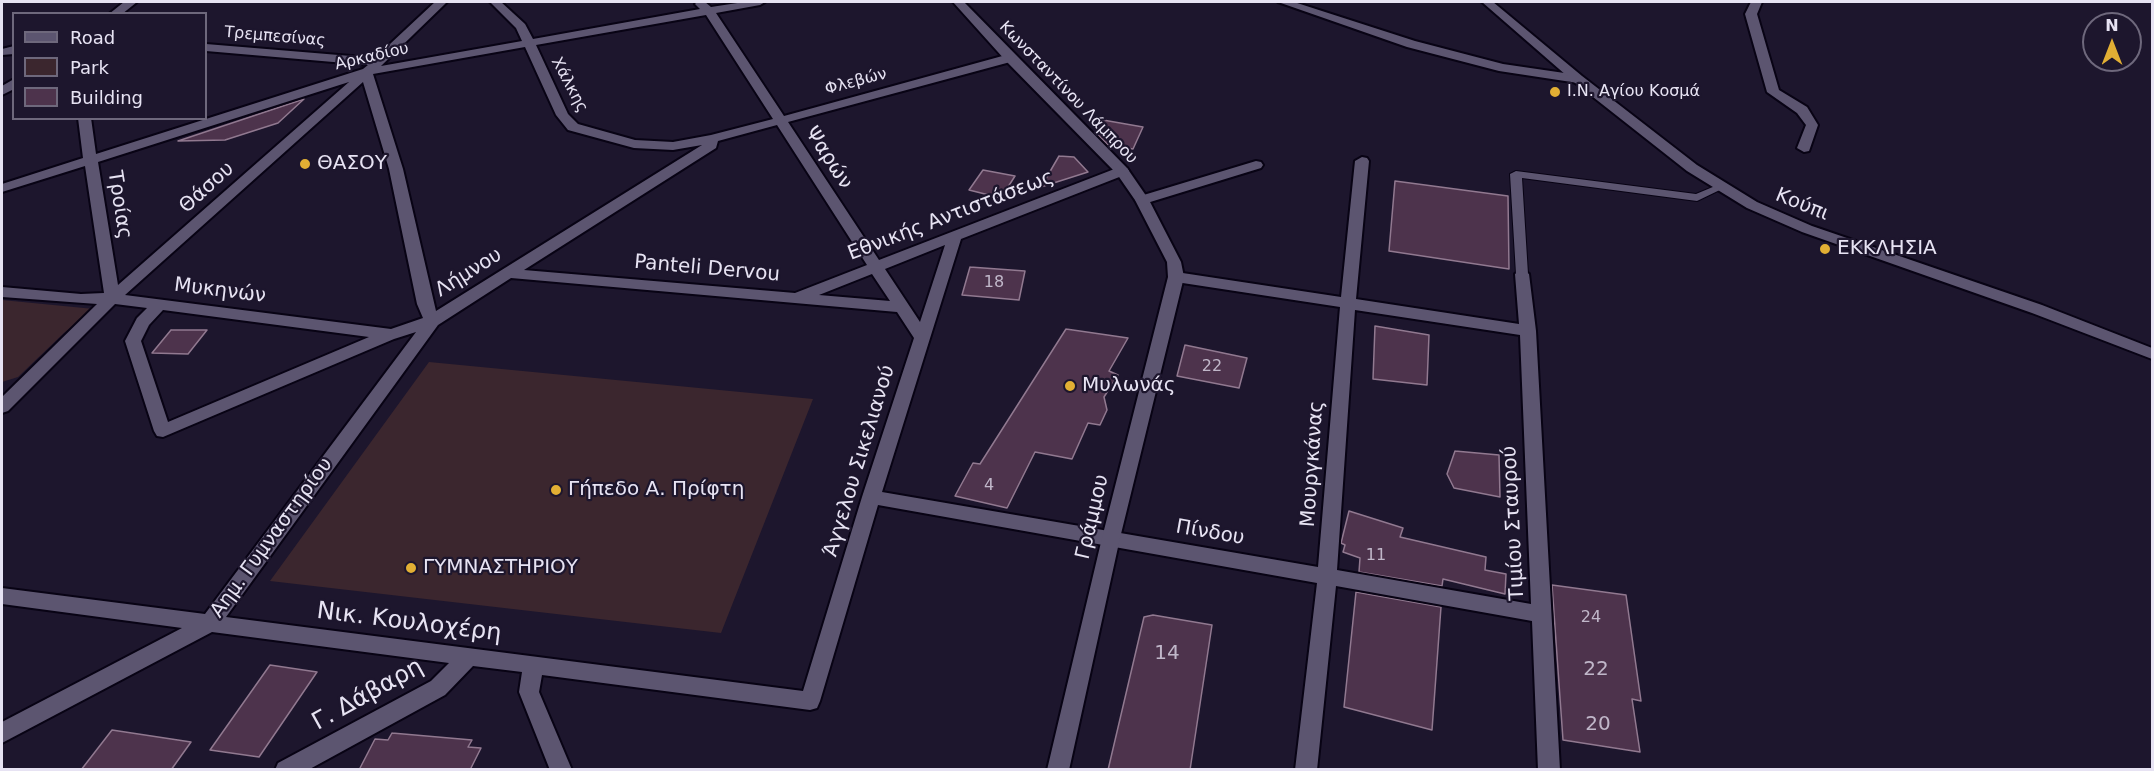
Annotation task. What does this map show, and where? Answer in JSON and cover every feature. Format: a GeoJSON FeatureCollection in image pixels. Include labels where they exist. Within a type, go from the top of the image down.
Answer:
{"type":"FeatureCollection","features":[{"type":"Feature","properties":{"kind":"street"},"geometry":{"type":"LineString","coordinates":[[117,12],[131,2]]}},
{"type":"Feature","properties":{"kind":"street","name":"Θάσου"},"geometry":{"type":"LineString","coordinates":[[2,407],[112,298],[378,62],[441,2]]}},
{"type":"Feature","properties":{"kind":"street","name":"Χάλκης"},"geometry":{"type":"LineString","coordinates":[[495,2],[521,26],[562,115],[573,127],[634,144],[673,146],[712,140]]}},
{"type":"Feature","properties":{"kind":"street","name":"Ψαρών"},"geometry":{"type":"LineString","coordinates":[[697,2],[709,11],[922,338]]}},
{"type":"Feature","properties":{"kind":"street","name":"Αρκαδίου"},"geometry":{"type":"LineString","coordinates":[[2,188],[366,72],[760,2]]}},
{"type":"Feature","properties":{"kind":"street","name":"Κωνσταντίνου Λάμπρου"},"geometry":{"type":"LineString","coordinates":[[958,2],[1122,171],[1142,200],[1174,262],[1176,277]]}},
{"type":"Feature","properties":{"kind":"street"},"geometry":{"type":"LineString","coordinates":[[1284,2],[1411,44],[1503,68],[1578,79]]}},
{"type":"Feature","properties":{"kind":"street","name":"Κούπι"},"geometry":{"type":"LineString","coordinates":[[1487,2],[1578,79],[1692,168],[1720,187],[1778,218],[2037,309],[2152,354]]}},
{"type":"Feature","properties":{"kind":"street"},"geometry":{"type":"LineString","coordinates":[[1756,2],[1751,14],[1773,92],[1802,110],[1812,125],[1804,148]]}},
{"type":"Feature","properties":{"kind":"street","name":"Τρεμπεσίνας"},"geometry":{"type":"LineString","coordinates":[[207,47],[378,62]]}},
{"type":"Feature","properties":{"kind":"street","name":"Φλεβών"},"geometry":{"type":"LineString","coordinates":[[712,140],[780,119],[1010,58]]}},
{"type":"Feature","properties":{"kind":"street","name":"Λήμνου"},"geometry":{"type":"LineString","coordinates":[[366,72],[396,169],[425,304],[432,321],[711,145],[712,140]]}},
{"type":"Feature","properties":{"kind":"street","name":"Τροίας"},"geometry":{"type":"LineString","coordinates":[[84,120],[112,298]]}},
{"type":"Feature","properties":{"kind":"street","name":"Μουργκάνας"},"geometry":{"type":"LineString","coordinates":[[1306,770],[1328,576],[1348,304],[1362,161]]}},
{"type":"Feature","properties":{"kind":"street"},"geometry":{"type":"LineString","coordinates":[[1142,200],[1256,165]]}},
{"type":"Feature","properties":{"kind":"street","name":"Εθνικής Αντιστάσεως"},"geometry":{"type":"LineString","coordinates":[[795,298],[1122,171]]}},
{"type":"Feature","properties":{"kind":"street","name":"Άγγελου Σικελιανού"},"geometry":{"type":"LineString","coordinates":[[810,701],[871,497],[955,236]]}},
{"type":"Feature","properties":{"kind":"street","name":"Panteli Dervou"},"geometry":{"type":"LineString","coordinates":[[508,273],[902,307]]}},
{"type":"Feature","properties":{"kind":"street","name":"Τιμίου Σταυρού"},"geometry":{"type":"LineString","coordinates":[[1522,274],[1528,331],[1549,770]]}},
{"type":"Feature","properties":{"kind":"street"},"geometry":{"type":"LineString","coordinates":[[1176,277],[1528,331]]}},
{"type":"Feature","properties":{"kind":"street","name":"Γράμμου"},"geometry":{"type":"LineString","coordinates":[[1058,770],[1111,538],[1176,277]]}},
{"type":"Feature","properties":{"kind":"street","name":"Μυκηνών"},"geometry":{"type":"LineString","coordinates":[[2,292],[81,299],[112,298],[391,334],[432,321]]}},
{"type":"Feature","properties":{"kind":"street"},"geometry":{"type":"LineString","coordinates":[[159,304],[143,322],[134,341],[163,431],[391,334]]}},
{"type":"Feature","properties":{"kind":"street","name":"Αημ. Γυμναστηρίου"},"geometry":{"type":"LineString","coordinates":[[2,733],[210,623],[432,321]]}},
{"type":"Feature","properties":{"kind":"street","name":"Πίνδου"},"geometry":{"type":"LineString","coordinates":[[871,497],[1541,614]]}},
{"type":"Feature","properties":{"kind":"street","name":"Νικ. Κουλοχέρη"},"geometry":{"type":"LineString","coordinates":[[2,596],[810,701]]}},
{"type":"Feature","properties":{"kind":"street","name":"Γ. Δάβαρη"},"geometry":{"type":"LineString","coordinates":[[286,770],[438,688],[468,657]]}},
{"type":"Feature","properties":{"kind":"street"},"geometry":{"type":"LineString","coordinates":[[533,665],[529,692],[561,770]]}},
{"type":"Feature","properties":{"kind":"lane"},"geometry":{"type":"LineString","coordinates":[[1522,274],[1516,174],[1697,198],[1720,187]]}},
{"type":"Feature","properties":{"kind":"green space"},"geometry":{"type":"Polygon","coordinates":[[[2,300],[94,309],[64,333],[18,377],[2,382],[2,300]]]}},
{"type":"Feature","properties":{"kind":"green space","name":"Γήπεδο Α. Πρίφτη"},"geometry":{"type":"Polygon","coordinates":[[[429,362],[813,399],[721,633],[270,581],[429,362]]]}},
{"type":"Feature","properties":{"kind":"building"},"geometry":{"type":"Polygon","coordinates":[[[304,99],[278,123],[225,140],[178,141],[304,99]]]}},
{"type":"Feature","properties":{"kind":"building"},"geometry":{"type":"Polygon","coordinates":[[[1103,120],[1143,127],[1133,149],[1108,145],[1096,133],[1103,120]]]}},
{"type":"Feature","properties":{"kind":"building"},"geometry":{"type":"Polygon","coordinates":[[[1059,156],[1074,157],[1088,172],[1041,187],[1059,156]]]}},
{"type":"Feature","properties":{"kind":"building"},"geometry":{"type":"Polygon","coordinates":[[[983,170],[1015,176],[1001,198],[969,190],[983,170]]]}},
{"type":"Feature","properties":{"kind":"building"},"geometry":{"type":"Polygon","coordinates":[[[1395,181],[1508,196],[1509,269],[1389,251],[1395,181]]]}},
{"type":"Feature","properties":{"kind":"building"},"geometry":{"type":"Polygon","coordinates":[[[970,267],[1025,271],[1019,300],[962,295],[970,267]]]}},
{"type":"Feature","properties":{"kind":"building"},"geometry":{"type":"Polygon","coordinates":[[[1375,326],[1429,335],[1427,385],[1373,379],[1375,326]]]}},
{"type":"Feature","properties":{"kind":"building","name":"Μυλωνάς"},"geometry":{"type":"Polygon","coordinates":[[[1066,329],[1128,338],[1109,371],[1118,375],[1104,397],[1107,410],[1100,425],[1088,423],[1072,459],[1035,452],[1007,508],[955,496],[973,463],[980,464],[1066,329]]]}},
{"type":"Feature","properties":{"kind":"building"},"geometry":{"type":"Polygon","coordinates":[[[171,330],[207,330],[188,354],[152,353],[171,330]]]}},
{"type":"Feature","properties":{"kind":"building"},"geometry":{"type":"Polygon","coordinates":[[[1185,345],[1247,358],[1239,388],[1177,376],[1185,345]]]}},
{"type":"Feature","properties":{"kind":"building"},"geometry":{"type":"Polygon","coordinates":[[[1455,451],[1499,455],[1500,497],[1454,488],[1447,474],[1455,451]]]}},
{"type":"Feature","properties":{"kind":"building"},"geometry":{"type":"Polygon","coordinates":[[[1349,511],[1403,528],[1400,537],[1486,557],[1485,570],[1506,574],[1505,594],[1443,579],[1442,586],[1359,572],[1360,558],[1343,552],[1345,545],[1341,543],[1349,511]]]}},
{"type":"Feature","properties":{"kind":"building"},"geometry":{"type":"Polygon","coordinates":[[[1552,585],[1626,595],[1641,701],[1632,699],[1640,752],[1563,740],[1552,585]]]}},
{"type":"Feature","properties":{"kind":"building"},"geometry":{"type":"Polygon","coordinates":[[[1356,592],[1441,607],[1432,730],[1344,707],[1356,592]]]}},
{"type":"Feature","properties":{"kind":"building"},"geometry":{"type":"Polygon","coordinates":[[[1153,615],[1212,625],[1190,770],[1108,770],[1144,617],[1153,615]]]}},
{"type":"Feature","properties":{"kind":"building"},"geometry":{"type":"Polygon","coordinates":[[[270,665],[317,672],[259,757],[210,750],[270,665]]]}},
{"type":"Feature","properties":{"kind":"building"},"geometry":{"type":"Polygon","coordinates":[[[112,730],[191,742],[171,770],[81,770],[112,730]]]}},
{"type":"Feature","properties":{"kind":"building"},"geometry":{"type":"Polygon","coordinates":[[[392,733],[472,740],[468,747],[481,748],[470,770],[359,770],[375,739],[388,740],[392,733]]]}},
{"type":"Feature","properties":{"kind":"place","name":"Ι.Ν. Αγίου Κοσμά"},"geometry":{"type":"Point","coordinates":[1555,92]}},
{"type":"Feature","properties":{"kind":"place","name":"ΘΑΣΟΥ"},"geometry":{"type":"Point","coordinates":[305,164]}},
{"type":"Feature","properties":{"kind":"place","name":"ΕΚΚΛΗΣΙΑ"},"geometry":{"type":"Point","coordinates":[1825,249]}},
{"type":"Feature","properties":{"kind":"place","name":"Μυλωνάς"},"geometry":{"type":"Point","coordinates":[1070,386]}},
{"type":"Feature","properties":{"kind":"place","name":"Γήπεδο Α. Πρίφτη"},"geometry":{"type":"Point","coordinates":[556,490]}},
{"type":"Feature","properties":{"kind":"place","name":"ΓΥΜΝΑΣΤΗΡΙΟΥ"},"geometry":{"type":"Point","coordinates":[411,568]}}]}
